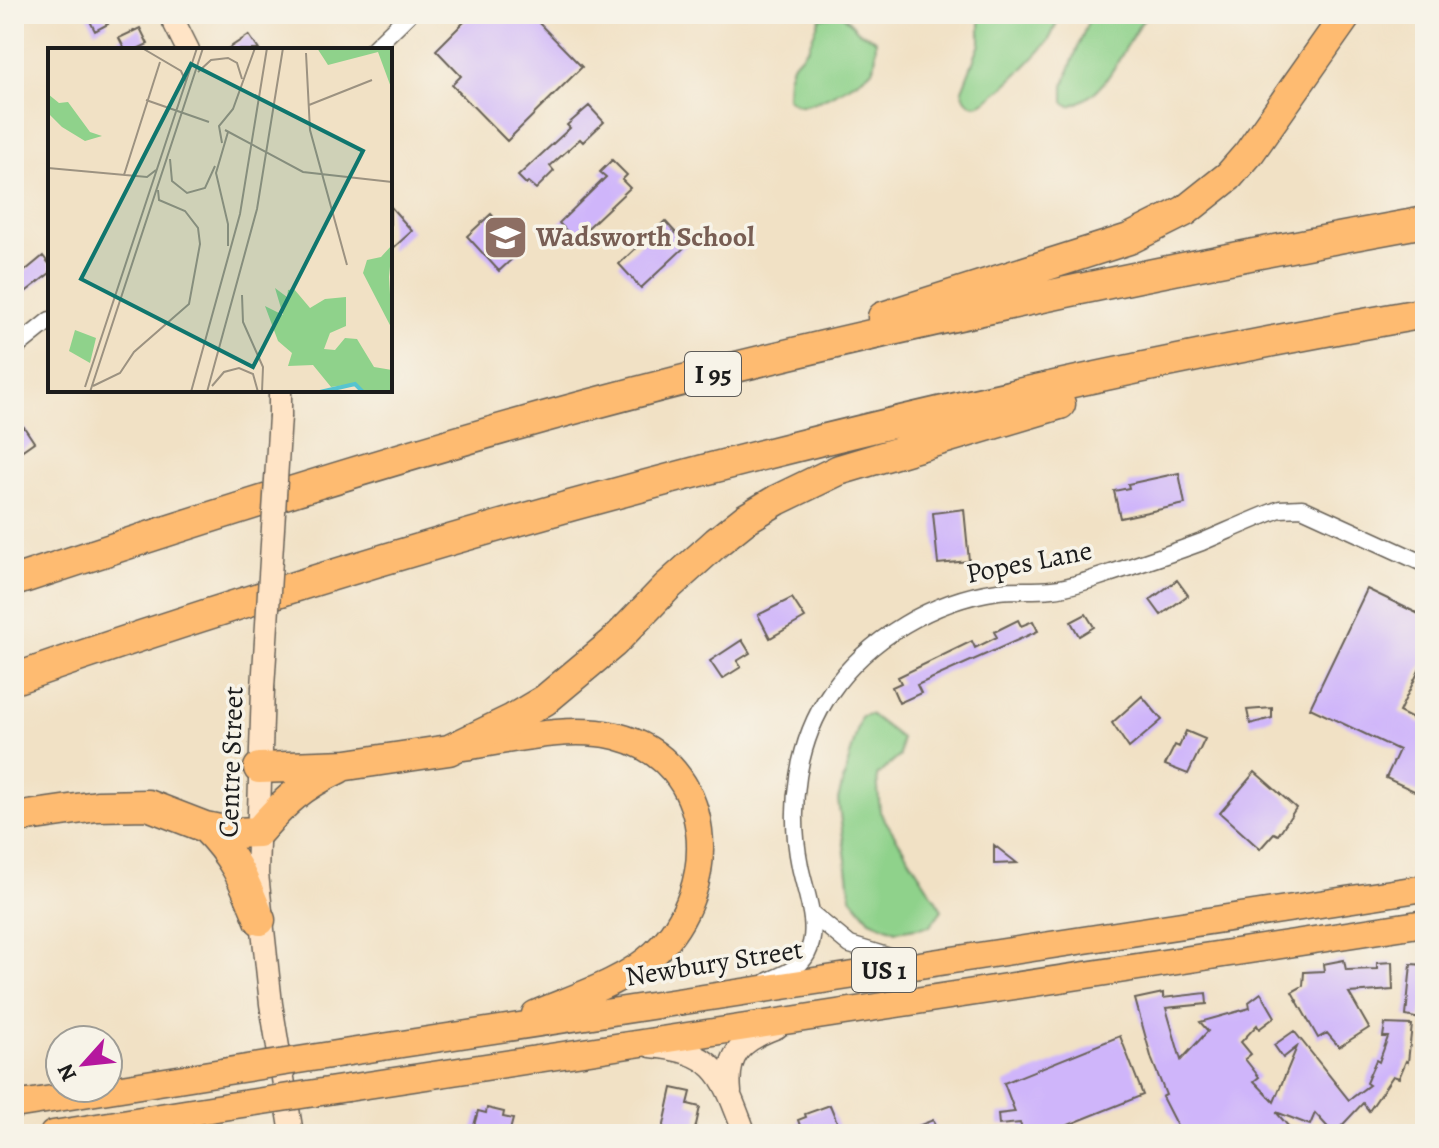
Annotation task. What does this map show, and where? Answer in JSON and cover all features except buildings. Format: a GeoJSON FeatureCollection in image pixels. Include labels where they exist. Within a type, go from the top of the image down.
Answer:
{"type":"FeatureCollection","features":[{"type":"Feature","properties":{"kind":"highway"},"geometry":{"type":"LineString","coordinates":[[765,361],[936,299],[1129,239],[1185,211],[1229,176],[1249,153],[1347,14]]}},
{"type":"Feature","properties":{"kind":"highway","name":"I 95"},"geometry":{"type":"LineString","coordinates":[[14,581],[193,522],[588,405],[1141,275],[1425,222]]}},
{"type":"Feature","properties":{"kind":"highway"},"geometry":{"type":"LineString","coordinates":[[14,679],[445,541],[664,480],[900,420],[1241,347],[1425,313]]}},
{"type":"Feature","properties":{"kind":"highway"},"geometry":{"type":"LineString","coordinates":[[259,768],[347,765],[449,750],[545,700],[613,643],[667,587],[717,542],[747,518],[803,485],[839,470],[1241,347]]}},
{"type":"Feature","properties":{"kind":"highway"},"geometry":{"type":"LineString","coordinates":[[14,818],[97,806],[140,805],[167,810],[205,827],[234,833],[258,832],[289,798],[313,781],[347,765]]}},
{"type":"Feature","properties":{"kind":"highway"},"geometry":{"type":"LineString","coordinates":[[205,827],[237,865],[260,920]]}},
{"type":"Feature","properties":{"kind":"main road"},"geometry":{"type":"LineString","coordinates":[[170,14],[187,48]]}},
{"type":"Feature","properties":{"kind":"main road","name":"Centre Street"},"geometry":{"type":"LineString","coordinates":[[280,392],[259,768],[257,874],[260,920],[292,1134]]}},
{"type":"Feature","properties":{"kind":"main road"},"geometry":{"type":"LineString","coordinates":[[449,750],[569,733],[618,737],[655,753],[671,769],[692,804],[701,837],[700,873],[694,892],[683,917],[654,954],[597,987],[501,1029]]}},
{"type":"Feature","properties":{"kind":"main road","name":"Newbury Street"},"geometry":{"type":"LineString","coordinates":[[124,1087],[1425,888]]}},
{"type":"Feature","properties":{"kind":"main road","name":"US 1"},"geometry":{"type":"LineString","coordinates":[[53,1134],[107,1129],[229,1106],[1425,923]]}},
{"type":"Feature","properties":{"kind":"main road"},"geometry":{"type":"LineString","coordinates":[[731,1097],[730,1064],[742,1046],[772,1029],[808,1017]]}},
{"type":"Feature","properties":{"kind":"main road"},"geometry":{"type":"LineString","coordinates":[[634,1044],[665,1047],[701,1058],[722,1076],[744,1132]]}},
{"type":"Feature","properties":{"kind":"main road"},"geometry":{"type":"LineString","coordinates":[[14,1086],[44,1090]]}},
{"type":"Feature","properties":{"kind":"main road","name":"Newbury Street"},"geometry":{"type":"LineString","coordinates":[[14,1105],[44,1100]]}},
{"type":"Feature","properties":{"kind":"street"},"geometry":{"type":"LineString","coordinates":[[374,48],[409,14]]}},
{"type":"Feature","properties":{"kind":"street"},"geometry":{"type":"LineString","coordinates":[[14,349],[48,322]]}},
{"type":"Feature","properties":{"kind":"street","name":"Popes Lane"},"geometry":{"type":"LineString","coordinates":[[748,991],[784,974],[808,953],[811,913],[796,836],[797,784],[808,738],[831,691],[852,667],[907,622],[970,597],[999,591],[1056,589],[1092,579],[1203,541],[1280,509],[1302,508],[1425,564]]}},
{"type":"Feature","properties":{"kind":"street"},"geometry":{"type":"LineString","coordinates":[[811,913],[850,945],[919,965]]}},
{"type":"Feature","properties":{"kind":"green space"},"geometry":{"type":"Polygon","coordinates":[[[842,14],[858,31],[876,40],[874,66],[863,77],[831,95],[811,104],[795,103],[787,98],[792,65],[808,48],[820,18],[842,14]]]}},
{"type":"Feature","properties":{"kind":"green space"},"geometry":{"type":"Polygon","coordinates":[[[980,14],[1060,14],[1050,38],[1038,53],[995,94],[976,105],[968,102],[962,90],[980,44],[980,14]]]}},
{"type":"Feature","properties":{"kind":"green space"},"geometry":{"type":"Polygon","coordinates":[[[1091,14],[1148,14],[1107,79],[1085,99],[1070,106],[1064,102],[1064,86],[1091,14]]]}},
{"type":"Feature","properties":{"kind":"green space"},"geometry":{"type":"Polygon","coordinates":[[[870,714],[901,738],[900,756],[877,776],[880,812],[942,910],[930,926],[896,931],[870,920],[851,897],[838,800],[861,716],[870,714]]]}},
{"type":"Feature","properties":{"kind":"place","name":"Wadsworth School"},"geometry":{"type":"Point","coordinates":[505,237]}}]}
